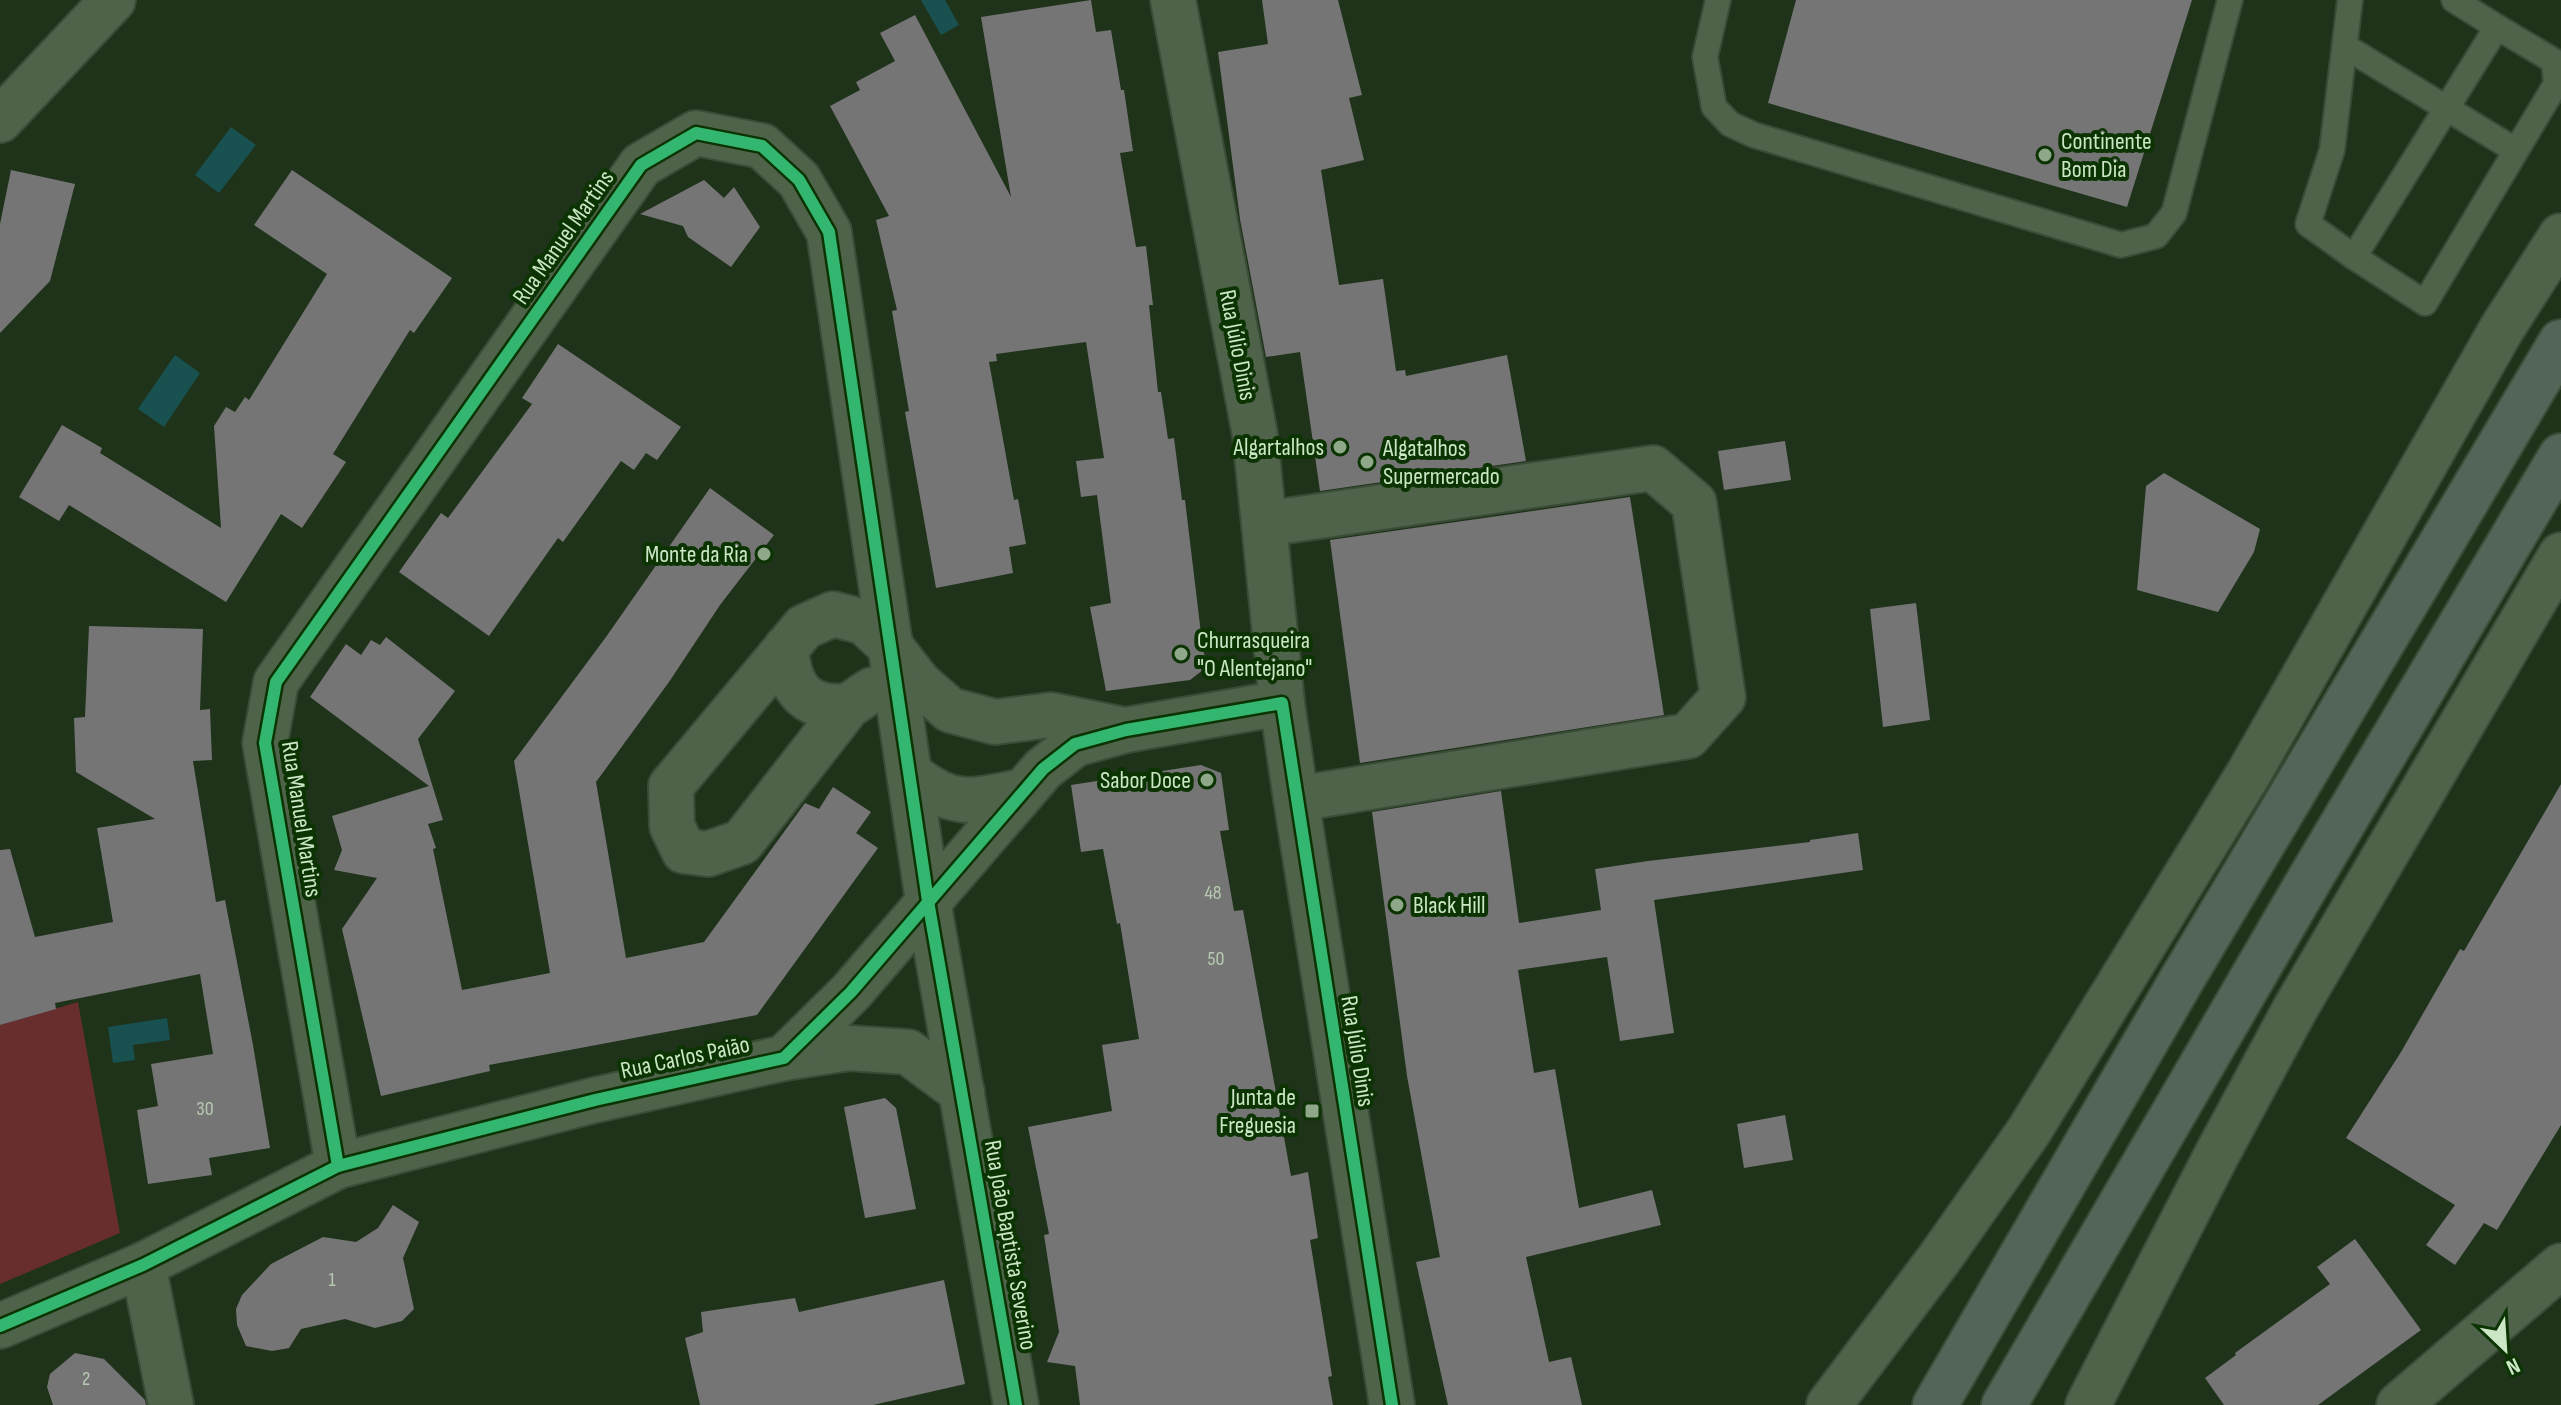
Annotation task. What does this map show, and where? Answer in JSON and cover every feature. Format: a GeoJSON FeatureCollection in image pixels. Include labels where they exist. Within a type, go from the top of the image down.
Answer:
{"type":"FeatureCollection","features":[{"type":"Feature","properties":{"kind":"main road"},"geometry":{"type":"LineString","coordinates":[[1935,1405],[2181,981],[2561,342]]}},
{"type":"Feature","properties":{"kind":"main road"},"geometry":{"type":"LineString","coordinates":[[2004,1405],[2561,456]]}},
{"type":"Feature","properties":{"kind":"street"},"geometry":{"type":"LineString","coordinates":[[0,120],[113,0]]}},
{"type":"Feature","properties":{"kind":"street","name":"Rua Júlio Dinis"},"geometry":{"type":"LineString","coordinates":[[1173,0],[1255,435],[1282,703],[1392,1405]]}},
{"type":"Feature","properties":{"kind":"street","name":"Rua Manuel Martins"},"geometry":{"type":"LineString","coordinates":[[338,1166],[265,743],[276,682],[641,165],[696,133],[762,146],[799,180],[829,232],[928,901]]}},
{"type":"Feature","properties":{"kind":"street"},"geometry":{"type":"LineString","coordinates":[[1829,1405],[1939,1259],[2037,1118],[2249,773],[2501,330],[2561,236]]}},
{"type":"Feature","properties":{"kind":"street"},"geometry":{"type":"LineString","coordinates":[[1264,524],[1653,468],[1694,503],[1723,697],[1688,736],[1296,799]]}},
{"type":"Feature","properties":{"kind":"street"},"geometry":{"type":"LineString","coordinates":[[2088,1405],[2295,1009],[2561,555]]}},
{"type":"Feature","properties":{"kind":"street"},"geometry":{"type":"LineString","coordinates":[[893,666],[872,690],[848,706],[742,842],[708,854],[684,851],[672,826],[671,786],[804,627],[833,614],[864,622],[893,666],[919,683],[950,710],[995,722],[1051,715],[1126,730]]}},
{"type":"Feature","properties":{"kind":"street"},"geometry":{"type":"LineString","coordinates":[[786,648],[787,671],[802,697],[829,708],[848,706]]}},
{"type":"Feature","properties":{"kind":"street","name":"Rua Carlos Paião"},"geometry":{"type":"LineString","coordinates":[[784,1058],[851,992],[1043,769],[1075,744],[1126,730],[1282,703]]}},
{"type":"Feature","properties":{"kind":"street"},"geometry":{"type":"LineString","coordinates":[[909,773],[930,790],[968,802],[1024,791]]}},
{"type":"Feature","properties":{"kind":"street","name":"Rua João Baptista Severino"},"geometry":{"type":"LineString","coordinates":[[928,901],[1016,1405]]}},
{"type":"Feature","properties":{"kind":"street","name":"Rua Carlos Paião"},"geometry":{"type":"LineString","coordinates":[[0,1326],[143,1265],[338,1166],[595,1100],[784,1058],[849,1048],[908,1052],[962,1092]]}},
{"type":"Feature","properties":{"kind":"street"},"geometry":{"type":"LineString","coordinates":[[143,1265],[171,1405]]}},
{"type":"Feature","properties":{"kind":"street"},"geometry":{"type":"LineString","coordinates":[[2399,1405],[2561,1266]]}},
{"type":"Feature","properties":{"kind":"lane"},"geometry":{"type":"LineString","coordinates":[[1718,0],[1705,57],[1714,107],[1730,124],[1754,135],[2121,245],[2156,236],[2174,213],[2230,0]]}},
{"type":"Feature","properties":{"kind":"lane"},"geometry":{"type":"LineString","coordinates":[[2350,0],[2332,150],[2308,224],[2425,303],[2556,84],[2554,61],[2454,0]]}},
{"type":"Feature","properties":{"kind":"lane"},"geometry":{"type":"LineString","coordinates":[[2354,257],[2497,27]]}},
{"type":"Feature","properties":{"kind":"lane"},"geometry":{"type":"LineString","coordinates":[[2346,47],[2515,150]]}},
{"type":"Feature","properties":{"kind":"shaded area"},"geometry":{"type":"Polygon","coordinates":[[[78,1002],[120,1233],[0,1284],[0,1025],[78,1002]]]}},
{"type":"Feature","properties":{"kind":"water"},"geometry":{"type":"Polygon","coordinates":[[[921,0],[945,0],[959,25],[941,35],[921,0]]]}},
{"type":"Feature","properties":{"kind":"water"},"geometry":{"type":"Polygon","coordinates":[[[231,127],[256,145],[219,193],[195,175],[231,127]]]}},
{"type":"Feature","properties":{"kind":"water"},"geometry":{"type":"Polygon","coordinates":[[[175,355],[200,373],[164,427],[138,409],[175,355]]]}},
{"type":"Feature","properties":{"kind":"water"},"geometry":{"type":"Polygon","coordinates":[[[167,1018],[170,1040],[133,1045],[135,1060],[113,1063],[108,1027],[167,1018]]]}},
{"type":"Feature","properties":{"kind":"building"},"geometry":{"type":"Polygon","coordinates":[[[1091,0],[1096,32],[1111,30],[1121,90],[1124,90],[1133,151],[1120,153],[1136,247],[1146,246],[1158,392],[1161,392],[1168,439],[1174,438],[1182,500],[1185,500],[1203,650],[1208,666],[1190,680],[1106,691],[1090,607],[1111,603],[1097,495],[1081,497],[1076,461],[1104,458],[1086,342],[996,354],[997,361],[989,362],[1014,500],[1018,499],[1026,544],[1009,547],[1013,573],[936,588],[905,412],[909,411],[892,311],[897,310],[876,220],[889,216],[830,106],[860,90],[856,82],[895,61],[880,33],[915,15],[1011,197],[981,17],[1091,0]]]}},
{"type":"Feature","properties":{"kind":"building"},"geometry":{"type":"Polygon","coordinates":[[[1262,0],[1338,0],[1362,95],[1349,98],[1364,160],[1321,170],[1339,285],[1383,279],[1396,371],[1405,370],[1406,376],[1507,355],[1526,461],[1320,491],[1300,352],[1266,357],[1240,219],[1218,52],[1268,44],[1262,0]]]}},
{"type":"Feature","properties":{"kind":"building","name":"Continente Bom Dia"},"geometry":{"type":"Polygon","coordinates":[[[1796,0],[2192,0],[2127,207],[1768,103],[1796,0]]]}},
{"type":"Feature","properties":{"kind":"building"},"geometry":{"type":"Polygon","coordinates":[[[11,170],[75,184],[50,281],[0,333],[0,224],[11,170]]]}},
{"type":"Feature","properties":{"kind":"building"},"geometry":{"type":"Polygon","coordinates":[[[292,170],[452,278],[414,333],[410,330],[333,454],[346,462],[302,528],[281,514],[226,602],[69,505],[59,521],[19,497],[62,425],[102,448],[100,453],[221,528],[214,426],[226,407],[235,412],[245,397],[249,400],[327,274],[254,225],[292,170]]]}},
{"type":"Feature","properties":{"kind":"building"},"geometry":{"type":"Polygon","coordinates":[[[704,180],[724,198],[734,187],[760,227],[731,267],[688,237],[683,226],[640,214],[704,180]]]}},
{"type":"Feature","properties":{"kind":"building"},"geometry":{"type":"Polygon","coordinates":[[[558,344],[681,427],[657,460],[646,453],[634,470],[621,461],[563,542],[558,538],[489,636],[399,572],[441,513],[448,518],[532,404],[522,398],[558,344]]]}},
{"type":"Feature","properties":{"kind":"building"},"geometry":{"type":"Polygon","coordinates":[[[1785,441],[1791,480],[1724,490],[1718,451],[1785,441]]]}},
{"type":"Feature","properties":{"kind":"building"},"geometry":{"type":"Polygon","coordinates":[[[2164,473],[2260,529],[2254,552],[2218,612],[2137,590],[2146,486],[2164,473]]]}},
{"type":"Feature","properties":{"kind":"building"},"geometry":{"type":"Polygon","coordinates":[[[710,488],[774,535],[720,605],[669,682],[596,782],[626,958],[704,942],[805,803],[819,809],[833,787],[871,812],[856,833],[878,848],[757,1015],[489,1065],[490,1071],[381,1096],[342,929],[377,878],[334,870],[342,850],[332,816],[429,786],[310,697],[346,644],[361,655],[371,640],[380,645],[386,637],[455,691],[418,739],[443,820],[428,824],[436,848],[433,849],[462,990],[550,973],[514,761],[606,637],[710,488]]]}},
{"type":"Feature","properties":{"kind":"building"},"geometry":{"type":"Polygon","coordinates":[[[1630,497],[1664,715],[1360,763],[1330,540],[1630,497]]]}},
{"type":"Feature","properties":{"kind":"building"},"geometry":{"type":"Polygon","coordinates":[[[1916,603],[1930,720],[1883,727],[1870,609],[1916,603]]]}},
{"type":"Feature","properties":{"kind":"building"},"geometry":{"type":"Polygon","coordinates":[[[89,626],[203,629],[200,710],[210,709],[212,760],[193,761],[216,902],[225,900],[270,1148],[209,1158],[212,1175],[148,1184],[137,1110],[158,1106],[151,1064],[213,1054],[200,974],[55,1003],[56,1009],[0,1025],[0,850],[10,849],[35,937],[113,922],[97,828],[155,819],[76,772],[74,718],[85,717],[89,626]]]}},
{"type":"Feature","properties":{"kind":"building"},"geometry":{"type":"Polygon","coordinates":[[[1201,765],[1221,773],[1229,830],[1220,831],[1234,911],[1243,910],[1291,1176],[1308,1172],[1318,1238],[1310,1240],[1332,1376],[1328,1377],[1333,1405],[1080,1405],[1075,1366],[1047,1362],[1059,1332],[1044,1235],[1049,1234],[1028,1127],[1112,1111],[1102,1045],[1139,1039],[1120,923],[1117,924],[1103,849],[1081,852],[1071,785],[1201,765]]]}},
{"type":"Feature","properties":{"kind":"building"},"geometry":{"type":"Polygon","coordinates":[[[2561,784],[2561,1125],[2497,1230],[2484,1223],[2455,1265],[2426,1245],[2455,1205],[2346,1138],[2401,1052],[2460,949],[2464,951],[2561,784]]]}},
{"type":"Feature","properties":{"kind":"building"},"geometry":{"type":"Polygon","coordinates":[[[1501,791],[1519,923],[1601,910],[1595,869],[1810,842],[1858,833],[1863,870],[1654,900],[1674,1033],[1620,1041],[1607,957],[1518,970],[1534,1073],[1555,1069],[1579,1208],[1652,1190],[1661,1225],[1526,1257],[1549,1362],[1571,1357],[1582,1405],[1448,1405],[1416,1262],[1440,1257],[1407,1076],[1372,812],[1501,791]]]}},
{"type":"Feature","properties":{"kind":"building"},"geometry":{"type":"Polygon","coordinates":[[[885,1098],[896,1108],[916,1209],[865,1218],[844,1107],[885,1098]]]}},
{"type":"Feature","properties":{"kind":"building"},"geometry":{"type":"Polygon","coordinates":[[[1785,1115],[1793,1160],[1744,1168],[1737,1124],[1785,1115]]]}},
{"type":"Feature","properties":{"kind":"building"},"geometry":{"type":"Polygon","coordinates":[[[393,1205],[419,1222],[403,1258],[414,1309],[402,1321],[375,1328],[345,1319],[301,1329],[289,1348],[272,1351],[246,1346],[237,1325],[236,1309],[242,1295],[271,1264],[323,1237],[356,1242],[378,1228],[393,1205]]]}},
{"type":"Feature","properties":{"kind":"building"},"geometry":{"type":"Polygon","coordinates":[[[2355,1239],[2421,1330],[2318,1405],[2224,1405],[2205,1378],[2330,1284],[2317,1267],[2355,1239]]]}},
{"type":"Feature","properties":{"kind":"building"},"geometry":{"type":"Polygon","coordinates":[[[944,1280],[965,1384],[873,1405],[700,1405],[685,1338],[703,1332],[701,1312],[795,1298],[799,1312],[944,1280]]]}},
{"type":"Feature","properties":{"kind":"building"},"geometry":{"type":"Polygon","coordinates":[[[75,1353],[104,1359],[145,1400],[146,1405],[53,1405],[47,1387],[50,1374],[75,1353]]]}},
{"type":"Feature","properties":{"kind":"cycle path"},"geometry":{"type":"LineString","coordinates":[[338,1166],[265,743],[276,682],[641,165],[696,133],[762,146],[799,180],[829,232],[928,901],[1016,1405]]}},
{"type":"Feature","properties":{"kind":"cycle path"},"geometry":{"type":"LineString","coordinates":[[0,1326],[143,1265],[338,1166],[595,1100],[784,1058],[851,992],[1043,769],[1075,744],[1126,730],[1282,703],[1392,1405]]}},
{"type":"Feature","properties":{"kind":"place","name":"Continente Bom Dia"},"geometry":{"type":"Point","coordinates":[2045,155]}},
{"type":"Feature","properties":{"kind":"place","name":"Algartalhos"},"geometry":{"type":"Point","coordinates":[1340,447]}},
{"type":"Feature","properties":{"kind":"place","name":"Algatalhos Supermercado"},"geometry":{"type":"Point","coordinates":[1367,462]}},
{"type":"Feature","properties":{"kind":"place","name":"Monte da Ria"},"geometry":{"type":"Point","coordinates":[764,554]}},
{"type":"Feature","properties":{"kind":"place","name":"Churrasqueira \"O Alentejano\""},"geometry":{"type":"Point","coordinates":[1181,654]}},
{"type":"Feature","properties":{"kind":"place","name":"Sabor Doce"},"geometry":{"type":"Point","coordinates":[1207,780]}},
{"type":"Feature","properties":{"kind":"place","name":"Black Hill"},"geometry":{"type":"Point","coordinates":[1397,905]}},
{"type":"Feature","properties":{"kind":"place","name":"Junta de Freguesia"},"geometry":{"type":"Point","coordinates":[1312,1111]}}]}
